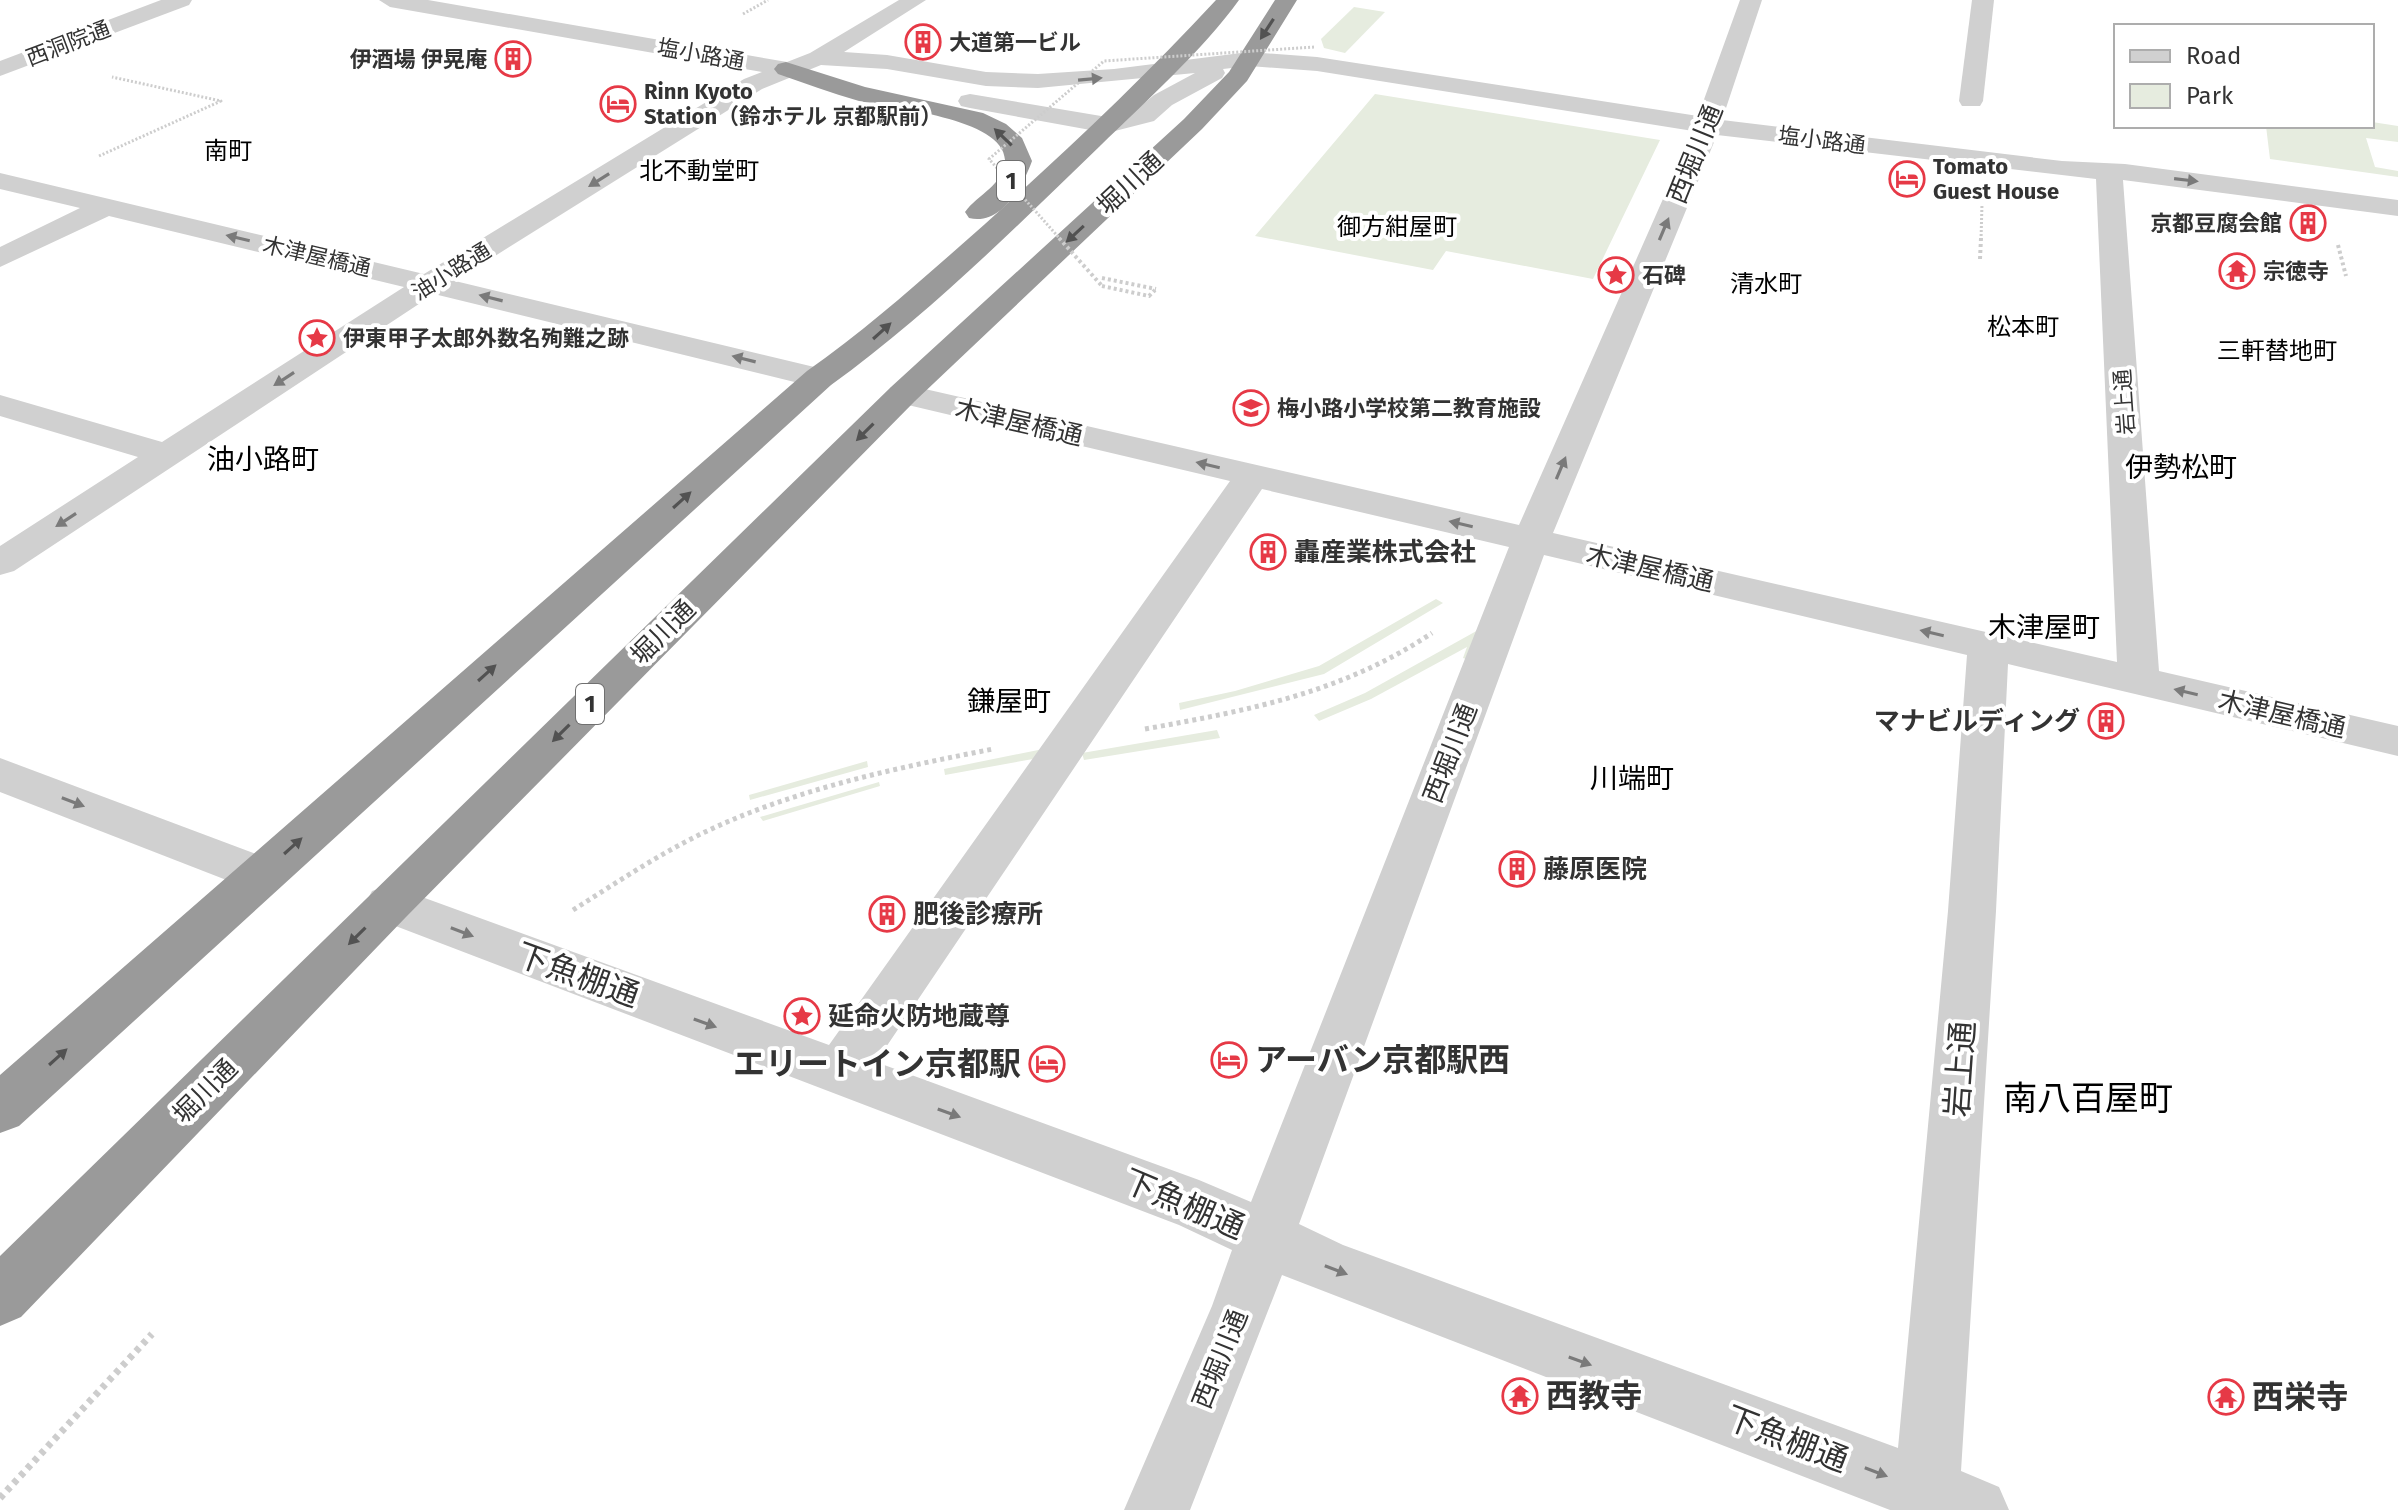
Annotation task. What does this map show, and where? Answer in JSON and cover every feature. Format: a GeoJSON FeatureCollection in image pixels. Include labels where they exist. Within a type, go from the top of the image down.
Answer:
{"type":"FeatureCollection","features":[{"type":"Feature","properties":{"kind":"highway","name":"堀川通"},"geometry":{"type":"LineString","coordinates":[[0,1297],[389,904],[903,394],[1146,119],[1164,69],[1228,0]]}},
{"type":"Feature","properties":{"kind":"highway","name":"堀川通"},"geometry":{"type":"LineString","coordinates":[[0,1109],[819,378],[865,347],[1017,210],[1146,119],[1238,76],[1286,0]]}},
{"type":"Feature","properties":{"kind":"highway","name":"1"},"geometry":{"type":"LineString","coordinates":[[786,69],[877,98],[953,111],[976,119],[1003,134],[1013,147],[1017,161],[1014,175],[1004,190],[833,339],[819,378]]}},
{"type":"Feature","properties":{"kind":"highway","name":"1"},"geometry":{"type":"LineString","coordinates":[[1128,149],[1146,119]]}},
{"type":"Feature","properties":{"kind":"highway","name":"1"},"geometry":{"type":"LineString","coordinates":[[1017,210],[1101,165]]}},
{"type":"Feature","properties":{"kind":"street","name":"西洞院通"},"geometry":{"type":"LineString","coordinates":[[0,69],[181,0]]}},
{"type":"Feature","properties":{"kind":"street","name":"塩小路通"},"geometry":{"type":"LineString","coordinates":[[390,0],[786,69],[1146,119]]}},
{"type":"Feature","properties":{"kind":"street","name":"塩小路通"},"geometry":{"type":"LineString","coordinates":[[486,0],[1146,119]]}},
{"type":"Feature","properties":{"kind":"street","name":"油小路通"},"geometry":{"type":"LineString","coordinates":[[0,563],[431,283],[753,84],[818,58],[915,0]]}},
{"type":"Feature","properties":{"kind":"street","name":"西堀川通"},"geometry":{"type":"LineString","coordinates":[[1157,1510],[1242,1307],[1265,1239],[1531,540],[1708,125],[1751,0]]}},
{"type":"Feature","properties":{"kind":"street"},"geometry":{"type":"LineString","coordinates":[[1971,101],[1983,0]]}},
{"type":"Feature","properties":{"kind":"street"},"geometry":{"type":"LineString","coordinates":[[1199,32],[1219,46],[1249,59]]}},
{"type":"Feature","properties":{"kind":"street"},"geometry":{"type":"LineString","coordinates":[[818,58],[887,62],[1012,81],[1076,80],[1249,59]]}},
{"type":"Feature","properties":{"kind":"street","name":"塩小路通"},"geometry":{"type":"LineString","coordinates":[[1249,59],[1317,64],[1708,125],[2398,208]]}},
{"type":"Feature","properties":{"kind":"street"},"geometry":{"type":"LineString","coordinates":[[1146,119],[1163,100],[1249,59]]}},
{"type":"Feature","properties":{"kind":"street","name":"岩上通"},"geometry":{"type":"LineString","coordinates":[[2109,172],[2119,520],[2139,681]]}},
{"type":"Feature","properties":{"kind":"street","name":"木津屋橋通"},"geometry":{"type":"LineString","coordinates":[[14,185],[819,378]]}},
{"type":"Feature","properties":{"kind":"street"},"geometry":{"type":"LineString","coordinates":[[0,258],[105,207]]}},
{"type":"Feature","properties":{"kind":"street","name":"木津屋橋通"},"geometry":{"type":"LineString","coordinates":[[903,394],[2398,741]]}},
{"type":"Feature","properties":{"kind":"street"},"geometry":{"type":"LineString","coordinates":[[0,405],[167,455]]}},
{"type":"Feature","properties":{"kind":"street"},"geometry":{"type":"LineString","coordinates":[[839,1073],[1253,475]]}},
{"type":"Feature","properties":{"kind":"street","name":"岩上通"},"geometry":{"type":"LineString","coordinates":[[1952,1501],[1972,911],[1988,646]]}},
{"type":"Feature","properties":{"kind":"street"},"geometry":{"type":"LineString","coordinates":[[0,774],[260,875]]}},
{"type":"Feature","properties":{"kind":"street","name":"下魚棚通"},"geometry":{"type":"LineString","coordinates":[[389,904],[1199,1206],[1328,1267],[1952,1501]]}},
{"type":"Feature","properties":{"kind":"path"},"geometry":{"type":"LineString","coordinates":[[741,15],[768,0]]}},
{"type":"Feature","properties":{"kind":"path"},"geometry":{"type":"LineString","coordinates":[[1114,280],[1156,289],[1149,296],[1102,286],[989,159],[1104,61],[1314,47]]}},
{"type":"Feature","properties":{"kind":"path"},"geometry":{"type":"LineString","coordinates":[[14,185],[221,101],[30,59]]}},
{"type":"Feature","properties":{"kind":"path"},"geometry":{"type":"LineString","coordinates":[[1980,259],[1984,159]]}},
{"type":"Feature","properties":{"kind":"path"},"geometry":{"type":"LineString","coordinates":[[0,1498],[152,1334]]}},
{"type":"Feature","properties":{"kind":"green space"},"geometry":{"type":"Polygon","coordinates":[[[1354,7],[1385,12],[1345,53],[1324,48],[1321,39],[1354,7]]]}},
{"type":"Feature","properties":{"kind":"green space"},"geometry":{"type":"Polygon","coordinates":[[[1375,94],[1660,140],[1593,279],[1446,251],[1433,270],[1255,236],[1375,94]]]}},
{"type":"Feature","properties":{"kind":"green space"},"geometry":{"type":"Polygon","coordinates":[[[2374,122],[2398,126],[2398,142],[2366,138],[2375,167],[2398,171],[2398,177],[2270,159],[2266,128],[2374,128],[2374,122]]]}},
{"type":"Feature","properties":{"kind":"green space"},"geometry":{"type":"Polygon","coordinates":[[[1436,599],[1443,603],[1324,674],[1180,710],[1179,703],[1235,691],[1319,666],[1436,599]]]}},
{"type":"Feature","properties":{"kind":"green space"},"geometry":{"type":"Polygon","coordinates":[[[1489,624],[1472,661],[1463,658],[1467,647],[1371,699],[1319,721],[1314,715],[1365,693],[1489,624]]]}},
{"type":"Feature","properties":{"kind":"green space"},"geometry":{"type":"Polygon","coordinates":[[[1217,730],[1220,738],[1084,760],[1082,753],[1217,730]]]}},
{"type":"Feature","properties":{"kind":"green space"},"geometry":{"type":"Polygon","coordinates":[[[1063,745],[1033,759],[945,775],[944,769],[1063,745]]]}},
{"type":"Feature","properties":{"kind":"green space"},"geometry":{"type":"Polygon","coordinates":[[[867,761],[868,767],[750,800],[749,795],[867,761]]]}},
{"type":"Feature","properties":{"kind":"green space"},"geometry":{"type":"Polygon","coordinates":[[[879,782],[880,786],[763,821],[760,817],[879,782]]]}},
{"type":"Feature","properties":{"kind":"place","name":"大道第一ビル"},"geometry":{"type":"Point","coordinates":[923,42]}},
{"type":"Feature","properties":{"kind":"place","name":"伊酒場 伊晃庵"},"geometry":{"type":"Point","coordinates":[513,59]}},
{"type":"Feature","properties":{"kind":"place","name":"Rinn Kyoto Station（鈴ホテル 京都駅前）"},"geometry":{"type":"Point","coordinates":[618,104]}},
{"type":"Feature","properties":{"kind":"place","name":"Tomato Guest House"},"geometry":{"type":"Point","coordinates":[1907,179]}},
{"type":"Feature","properties":{"kind":"place","name":"京都豆腐会館"},"geometry":{"type":"Point","coordinates":[2308,223]}},
{"type":"Feature","properties":{"kind":"place","name":"宗徳寺"},"geometry":{"type":"Point","coordinates":[2237,271]}},
{"type":"Feature","properties":{"kind":"place","name":"石碑"},"geometry":{"type":"Point","coordinates":[1616,275]}},
{"type":"Feature","properties":{"kind":"place","name":"伊東甲子太郎外数名殉難之跡"},"geometry":{"type":"Point","coordinates":[317,338]}},
{"type":"Feature","properties":{"kind":"place","name":"梅小路小学校第二教育施設"},"geometry":{"type":"Point","coordinates":[1251,408]}},
{"type":"Feature","properties":{"kind":"place","name":"轟産業株式会社"},"geometry":{"type":"Point","coordinates":[1268,552]}},
{"type":"Feature","properties":{"kind":"place","name":"マナビルディング"},"geometry":{"type":"Point","coordinates":[2106,721]}},
{"type":"Feature","properties":{"kind":"place","name":"藤原医院"},"geometry":{"type":"Point","coordinates":[1517,869]}},
{"type":"Feature","properties":{"kind":"place","name":"肥後診療所"},"geometry":{"type":"Point","coordinates":[887,914]}},
{"type":"Feature","properties":{"kind":"place","name":"延命火防地蔵尊"},"geometry":{"type":"Point","coordinates":[802,1016]}},
{"type":"Feature","properties":{"kind":"place","name":"アーバン京都駅西"},"geometry":{"type":"Point","coordinates":[1229,1060]}},
{"type":"Feature","properties":{"kind":"place","name":"エリートイン京都駅"},"geometry":{"type":"Point","coordinates":[1047,1064]}},
{"type":"Feature","properties":{"kind":"place","name":"西教寺"},"geometry":{"type":"Point","coordinates":[1520,1396]}},
{"type":"Feature","properties":{"kind":"place","name":"西栄寺"},"geometry":{"type":"Point","coordinates":[2226,1397]}},
{"type":"Feature","properties":{"kind":"district","name":"南町"},"geometry":{"type":"Point","coordinates":[228,151]}},
{"type":"Feature","properties":{"kind":"district","name":"北不動堂町"},"geometry":{"type":"Point","coordinates":[699,171]}},
{"type":"Feature","properties":{"kind":"district","name":"御方紺屋町"},"geometry":{"type":"Point","coordinates":[1397,227]}},
{"type":"Feature","properties":{"kind":"district","name":"清水町"},"geometry":{"type":"Point","coordinates":[1766,284]}},
{"type":"Feature","properties":{"kind":"district","name":"松本町"},"geometry":{"type":"Point","coordinates":[2023,327]}},
{"type":"Feature","properties":{"kind":"district","name":"三軒替地町"},"geometry":{"type":"Point","coordinates":[2277,351]}},
{"type":"Feature","properties":{"kind":"district","name":"油小路町"},"geometry":{"type":"Point","coordinates":[263,459]}},
{"type":"Feature","properties":{"kind":"district","name":"伊勢松町"},"geometry":{"type":"Point","coordinates":[2181,467]}},
{"type":"Feature","properties":{"kind":"district","name":"木津屋町"},"geometry":{"type":"Point","coordinates":[2044,627]}},
{"type":"Feature","properties":{"kind":"district","name":"鎌屋町"},"geometry":{"type":"Point","coordinates":[1009,701]}},
{"type":"Feature","properties":{"kind":"district","name":"川端町"},"geometry":{"type":"Point","coordinates":[1632,778]}},
{"type":"Feature","properties":{"kind":"district","name":"南八百屋町"},"geometry":{"type":"Point","coordinates":[2088,1098]}}]}
